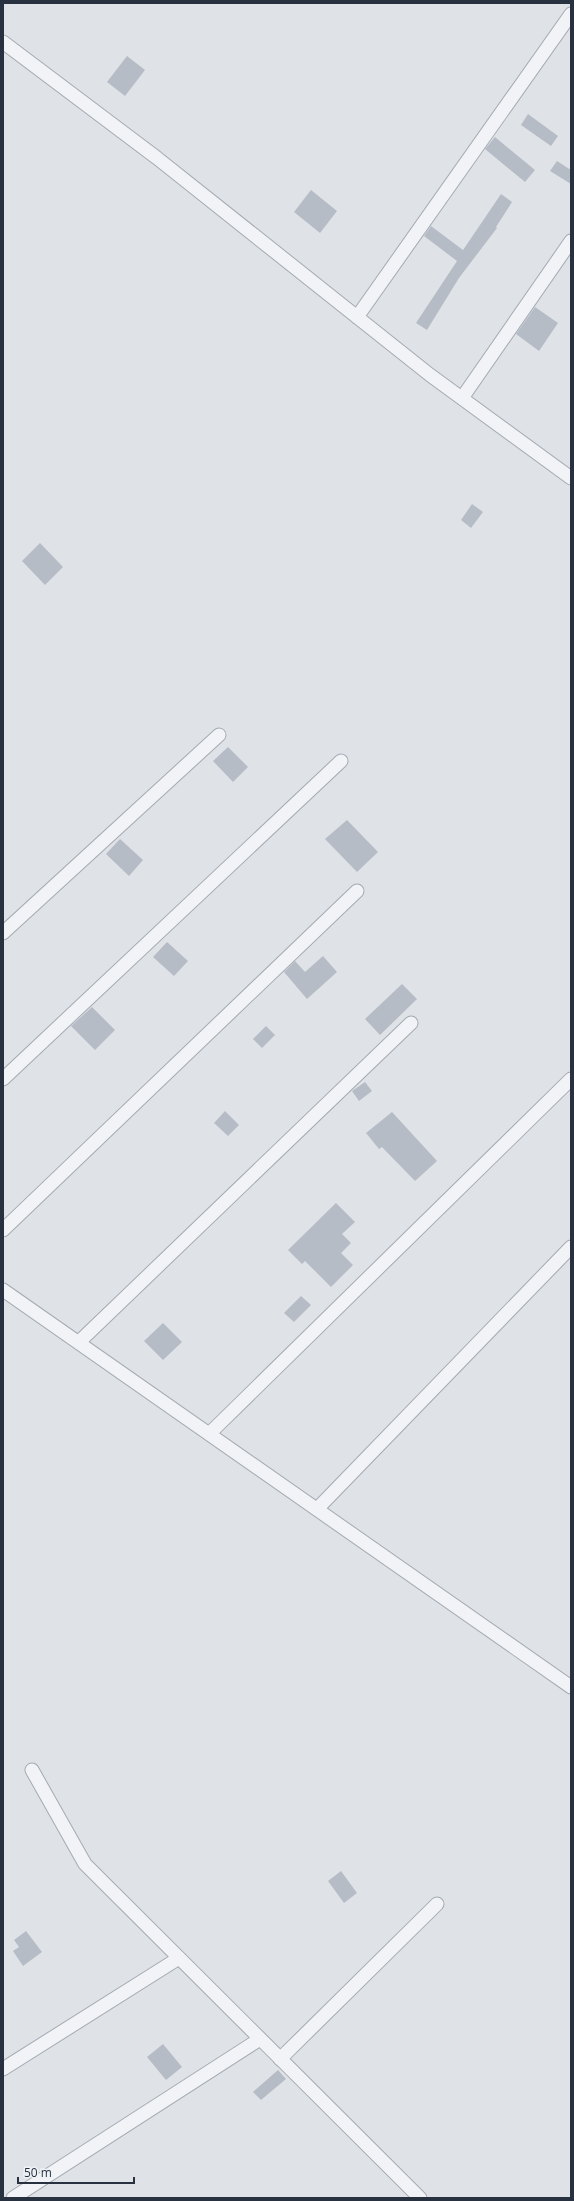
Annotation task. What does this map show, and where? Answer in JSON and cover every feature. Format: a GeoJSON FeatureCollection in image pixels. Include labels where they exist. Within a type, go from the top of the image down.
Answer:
{"type":"FeatureCollection","features":[{"type":"Feature","properties":{"kind":"street"},"geometry":{"type":"LineString","coordinates":[[357,317],[571,14]]}},
{"type":"Feature","properties":{"kind":"street"},"geometry":{"type":"LineString","coordinates":[[3,42],[157,158],[357,317],[462,398],[571,478]]}},
{"type":"Feature","properties":{"kind":"street"},"geometry":{"type":"LineString","coordinates":[[462,398],[571,241]]}},
{"type":"Feature","properties":{"kind":"street"},"geometry":{"type":"LineString","coordinates":[[3,933],[219,735]]}},
{"type":"Feature","properties":{"kind":"street"},"geometry":{"type":"LineString","coordinates":[[3,1079],[341,761]]}},
{"type":"Feature","properties":{"kind":"street"},"geometry":{"type":"LineString","coordinates":[[3,1230],[357,891]]}},
{"type":"Feature","properties":{"kind":"street"},"geometry":{"type":"LineString","coordinates":[[78,1342],[411,1023]]}},
{"type":"Feature","properties":{"kind":"street"},"geometry":{"type":"LineString","coordinates":[[210,1433],[571,1080]]}},
{"type":"Feature","properties":{"kind":"street"},"geometry":{"type":"LineString","coordinates":[[318,1508],[571,1247]]}},
{"type":"Feature","properties":{"kind":"street"},"geometry":{"type":"LineString","coordinates":[[3,1290],[318,1508],[571,1687]]}},
{"type":"Feature","properties":{"kind":"street"},"geometry":{"type":"LineString","coordinates":[[32,1770],[85,1864],[420,2198]]}},
{"type":"Feature","properties":{"kind":"street"},"geometry":{"type":"LineString","coordinates":[[280,2059],[437,1904]]}},
{"type":"Feature","properties":{"kind":"street"},"geometry":{"type":"LineString","coordinates":[[3,2069],[179,1958]]}},
{"type":"Feature","properties":{"kind":"street"},"geometry":{"type":"LineString","coordinates":[[14,2198],[260,2039]]}},
{"type":"Feature","properties":{"kind":"building"},"geometry":{"type":"Polygon","coordinates":[[[127,56],[145,70],[125,96],[107,82],[127,56]]]}},
{"type":"Feature","properties":{"kind":"building"},"geometry":{"type":"Polygon","coordinates":[[[528,114],[558,136],[551,146],[521,125],[528,114]]]}},
{"type":"Feature","properties":{"kind":"building"},"geometry":{"type":"Polygon","coordinates":[[[495,137],[535,170],[525,182],[485,149],[495,137]]]}},
{"type":"Feature","properties":{"kind":"building"},"geometry":{"type":"Polygon","coordinates":[[[557,161],[571,170],[571,184],[550,171],[557,161]]]}},
{"type":"Feature","properties":{"kind":"building"},"geometry":{"type":"Polygon","coordinates":[[[311,190],[337,211],[320,233],[294,212],[311,190]]]}},
{"type":"Feature","properties":{"kind":"building"},"geometry":{"type":"Polygon","coordinates":[[[501,194],[512,202],[496,227],[497,228],[459,278],[427,330],[416,323],[457,261],[424,236],[431,226],[463,250],[501,194]]]}},
{"type":"Feature","properties":{"kind":"building"},"geometry":{"type":"Polygon","coordinates":[[[535,307],[558,323],[539,351],[516,334],[535,307]]]}},
{"type":"Feature","properties":{"kind":"building"},"geometry":{"type":"Polygon","coordinates":[[[472,504],[483,512],[471,528],[461,520],[472,504]]]}},
{"type":"Feature","properties":{"kind":"building"},"geometry":{"type":"Polygon","coordinates":[[[40,543],[63,567],[45,585],[22,561],[40,543]]]}},
{"type":"Feature","properties":{"kind":"building"},"geometry":{"type":"Polygon","coordinates":[[[228,747],[248,767],[233,782],[213,761],[228,747]]]}},
{"type":"Feature","properties":{"kind":"building"},"geometry":{"type":"Polygon","coordinates":[[[347,820],[378,852],[357,872],[325,839],[347,820]]]}},
{"type":"Feature","properties":{"kind":"building"},"geometry":{"type":"Polygon","coordinates":[[[120,839],[143,860],[129,876],[106,854],[120,839]]]}},
{"type":"Feature","properties":{"kind":"building"},"geometry":{"type":"Polygon","coordinates":[[[167,942],[188,961],[174,976],[153,957],[167,942]]]}},
{"type":"Feature","properties":{"kind":"building"},"geometry":{"type":"Polygon","coordinates":[[[323,956],[337,972],[307,999],[284,972],[295,961],[305,972],[323,956]]]}},
{"type":"Feature","properties":{"kind":"building"},"geometry":{"type":"Polygon","coordinates":[[[402,984],[417,999],[380,1035],[365,1019],[402,984]]]}},
{"type":"Feature","properties":{"kind":"building"},"geometry":{"type":"Polygon","coordinates":[[[92,1007],[115,1030],[95,1050],[71,1026],[92,1007]]]}},
{"type":"Feature","properties":{"kind":"building"},"geometry":{"type":"Polygon","coordinates":[[[266,1026],[275,1035],[262,1048],[253,1039],[266,1026]]]}},
{"type":"Feature","properties":{"kind":"building"},"geometry":{"type":"Polygon","coordinates":[[[365,1082],[372,1091],[359,1101],[352,1091],[365,1082]]]}},
{"type":"Feature","properties":{"kind":"building"},"geometry":{"type":"Polygon","coordinates":[[[225,1111],[239,1125],[228,1136],[214,1123],[225,1111]]]}},
{"type":"Feature","properties":{"kind":"building"},"geometry":{"type":"Polygon","coordinates":[[[392,1112],[437,1161],[415,1181],[382,1147],[379,1149],[366,1133],[392,1112]]]}},
{"type":"Feature","properties":{"kind":"building"},"geometry":{"type":"Polygon","coordinates":[[[336,1203],[355,1222],[342,1234],[351,1243],[341,1253],[353,1265],[331,1287],[305,1261],[302,1264],[288,1250],[336,1203]]]}},
{"type":"Feature","properties":{"kind":"building"},"geometry":{"type":"Polygon","coordinates":[[[301,1296],[311,1305],[294,1322],[284,1313],[301,1296]]]}},
{"type":"Feature","properties":{"kind":"building"},"geometry":{"type":"Polygon","coordinates":[[[163,1323],[182,1342],[163,1360],[144,1341],[163,1323]]]}},
{"type":"Feature","properties":{"kind":"building"},"geometry":{"type":"Polygon","coordinates":[[[341,1871],[357,1893],[344,1903],[328,1881],[341,1871]]]}},
{"type":"Feature","properties":{"kind":"building"},"geometry":{"type":"Polygon","coordinates":[[[26,1931],[42,1952],[23,1966],[13,1951],[19,1947],[14,1940],[26,1931]]]}},
{"type":"Feature","properties":{"kind":"building"},"geometry":{"type":"Polygon","coordinates":[[[163,2044],[182,2067],[166,2080],[147,2057],[163,2044]]]}},
{"type":"Feature","properties":{"kind":"building"},"geometry":{"type":"Polygon","coordinates":[[[278,2070],[286,2079],[261,2100],[253,2092],[278,2070]]]}}]}
